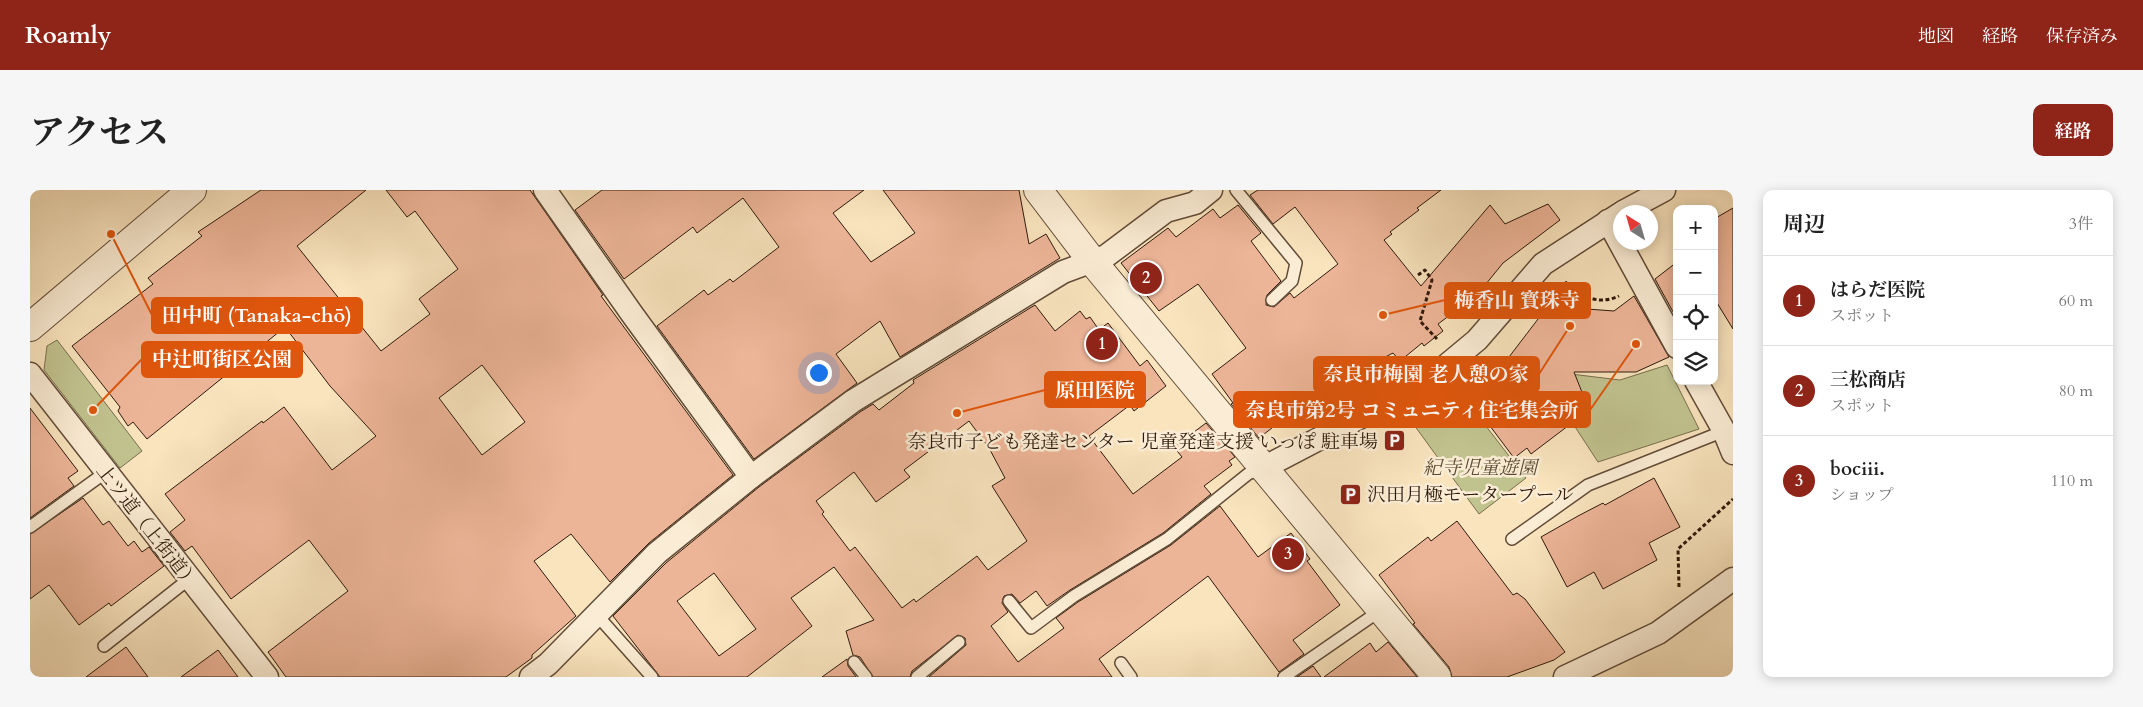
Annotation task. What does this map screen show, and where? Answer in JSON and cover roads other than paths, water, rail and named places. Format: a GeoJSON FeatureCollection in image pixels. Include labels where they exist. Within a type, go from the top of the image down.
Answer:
{"type":"FeatureCollection","features":[{"type":"Feature","properties":{"kind":"street"},"geometry":{"type":"LineString","coordinates":[[30,327],[192,190]]}},
{"type":"Feature","properties":{"kind":"street"},"geometry":{"type":"LineString","coordinates":[[545,190],[632,314],[752,477]]}},
{"type":"Feature","properties":{"kind":"street"},"geometry":{"type":"LineString","coordinates":[[1038,190],[1092,261],[1437,677]]}},
{"type":"Feature","properties":{"kind":"street"},"geometry":{"type":"LineString","coordinates":[[531,677],[548,664],[657,553],[752,477],[853,401],[1063,272],[1106,256],[1166,211],[1195,203],[1211,190]]}},
{"type":"Feature","properties":{"kind":"street"},"geometry":{"type":"LineString","coordinates":[[1637,205],[1664,190]]}},
{"type":"Feature","properties":{"kind":"street"},"geometry":{"type":"LineString","coordinates":[[1263,468],[1424,384],[1477,340],[1543,264],[1613,219]]}},
{"type":"Feature","properties":{"kind":"street"},"geometry":{"type":"LineString","coordinates":[[1630,250],[1642,284],[1674,340]]}},
{"type":"Feature","properties":{"kind":"street","name":"上ツ道（上街道）"},"geometry":{"type":"LineString","coordinates":[[30,374],[267,677]]}},
{"type":"Feature","properties":{"kind":"street"},"geometry":{"type":"LineString","coordinates":[[1698,385],[1724,431],[1733,453]]}},
{"type":"Feature","properties":{"kind":"street"},"geometry":{"type":"LineString","coordinates":[[1565,677],[1658,633],[1733,579]]}},
{"type":"Feature","properties":{"kind":"lane"},"geometry":{"type":"LineString","coordinates":[[1236,190],[1296,263],[1292,281],[1272,300]]}},
{"type":"Feature","properties":{"kind":"lane"},"geometry":{"type":"LineString","coordinates":[[1512,539],[1588,485],[1724,431]]}},
{"type":"Feature","properties":{"kind":"lane"},"geometry":{"type":"LineString","coordinates":[[1009,601],[1031,628],[1074,596],[1167,539],[1248,474],[1263,468]]}},
{"type":"Feature","properties":{"kind":"lane"},"geometry":{"type":"LineString","coordinates":[[30,526],[106,472]]}},
{"type":"Feature","properties":{"kind":"lane"},"geometry":{"type":"LineString","coordinates":[[104,646],[189,579]]}},
{"type":"Feature","properties":{"kind":"lane"},"geometry":{"type":"LineString","coordinates":[[1284,677],[1381,610]]}},
{"type":"Feature","properties":{"kind":"lane"},"geometry":{"type":"LineString","coordinates":[[596,614],[652,677]]}},
{"type":"Feature","properties":{"kind":"lane"},"geometry":{"type":"LineString","coordinates":[[917,677],[959,642]]}},
{"type":"Feature","properties":{"kind":"lane"},"geometry":{"type":"LineString","coordinates":[[854,662],[866,677]]}},
{"type":"Feature","properties":{"kind":"lane"},"geometry":{"type":"LineString","coordinates":[[1121,663],[1131,677]]}},
{"type":"Feature","properties":{"kind":"place","name":"田中町 (Tanaka-chō)"},"geometry":{"type":"Point","coordinates":[111,234]}},
{"type":"Feature","properties":{"kind":"place","name":"三松商店"},"geometry":{"type":"Point","coordinates":[1146,278]}},
{"type":"Feature","properties":{"kind":"place","name":"梅香山 寳珠寺"},"geometry":{"type":"Point","coordinates":[1383,315]}},
{"type":"Feature","properties":{"kind":"place","name":"奈良市梅園 老人憩の家"},"geometry":{"type":"Point","coordinates":[1570,326]}},
{"type":"Feature","properties":{"kind":"place","name":"はらだ医院"},"geometry":{"type":"Point","coordinates":[1102,344]}},
{"type":"Feature","properties":{"kind":"place","name":"奈良市第2号 コミュニティ住宅集会所"},"geometry":{"type":"Point","coordinates":[1636,344]}},
{"type":"Feature","properties":{"kind":"place","name":"中辻町街区公園"},"geometry":{"type":"Point","coordinates":[93,410]}},
{"type":"Feature","properties":{"kind":"place","name":"原田医院"},"geometry":{"type":"Point","coordinates":[957,413]}},
{"type":"Feature","properties":{"kind":"place","name":"奈良市子ども発達センター 児童発達支援 いっぽ 駐車場"},"geometry":{"type":"Point","coordinates":[1394,441]}},
{"type":"Feature","properties":{"kind":"place","name":"沢田月極モータープール"},"geometry":{"type":"Point","coordinates":[1351,494]}},
{"type":"Feature","properties":{"kind":"place","name":"bociii."},"geometry":{"type":"Point","coordinates":[1288,554]}},
{"type":"Feature","properties":{"kind":"park label","name":"紀寺児童遊園"},"geometry":{"type":"Point","coordinates":[1480,467]}}]}
